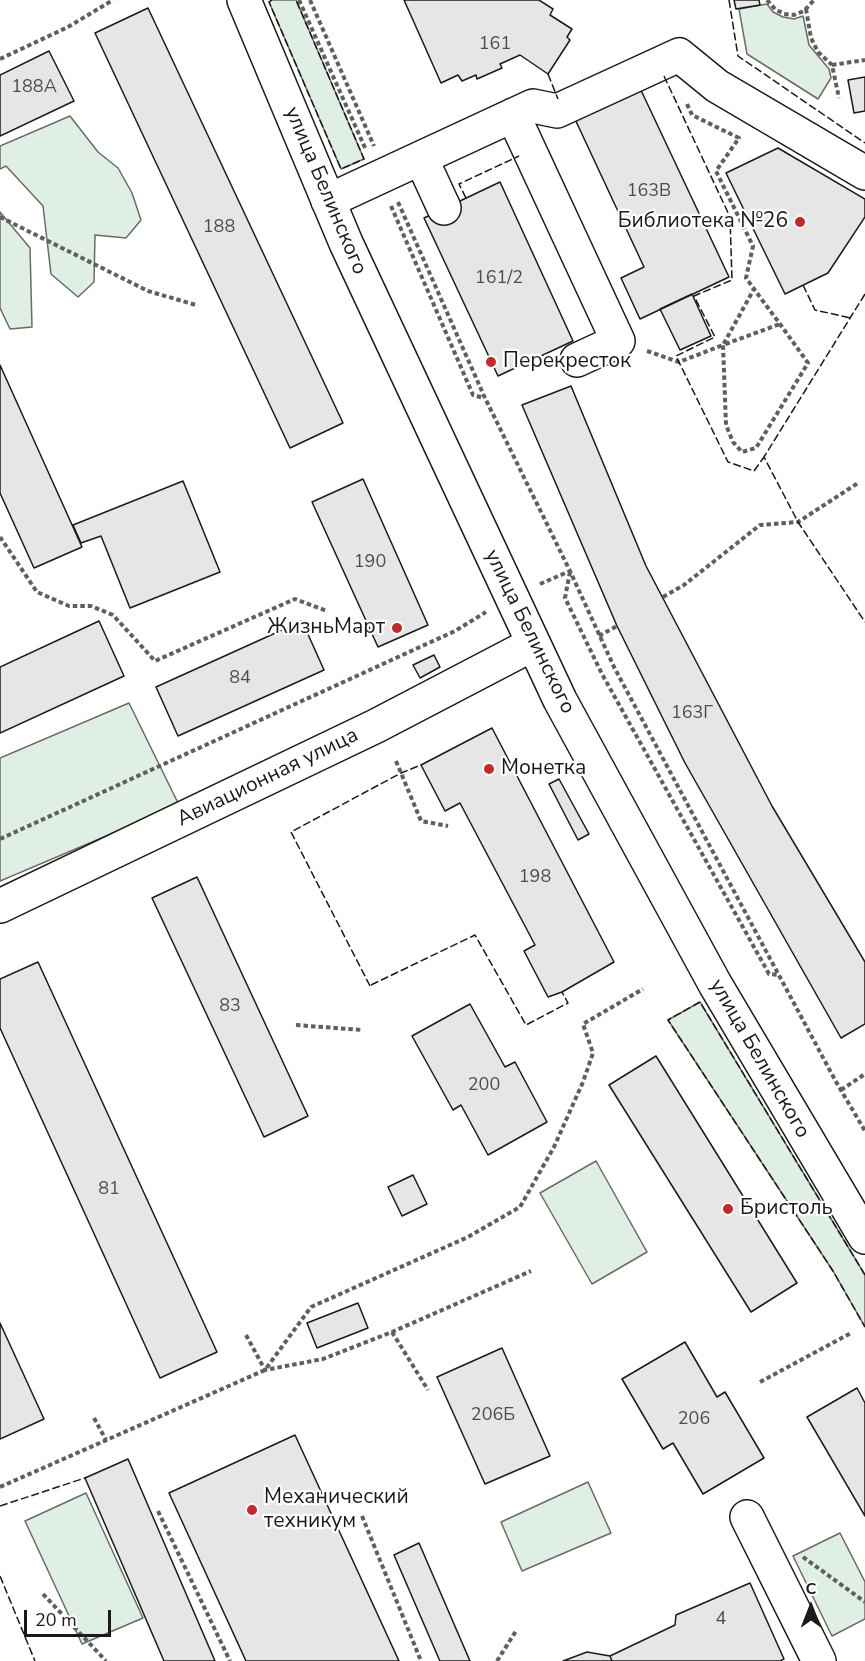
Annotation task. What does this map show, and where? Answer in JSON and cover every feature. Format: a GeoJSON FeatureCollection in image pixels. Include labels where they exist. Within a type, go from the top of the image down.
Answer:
{"type":"FeatureCollection","features":[{"type":"Feature","properties":{"kind":"main road","name":"улица Белинского"},"geometry":{"type":"LineString","coordinates":[[244,0],[346,243],[560,700],[715,984],[865,1237]]}},
{"type":"Feature","properties":{"kind":"main road"},"geometry":{"type":"LineString","coordinates":[[328,201],[533,106],[556,111],[679,55],[717,86],[865,173]]}},
{"type":"Feature","properties":{"kind":"main road"},"geometry":{"type":"LineString","coordinates":[[513,115],[618,341],[577,360]]}},
{"type":"Feature","properties":{"kind":"main road"},"geometry":{"type":"LineString","coordinates":[[421,158],[444,208]]}},
{"type":"Feature","properties":{"kind":"main road","name":"Авиационная улица"},"geometry":{"type":"LineString","coordinates":[[0,906],[365,731],[533,644]]}},
{"type":"Feature","properties":{"kind":"main road"},"geometry":{"type":"LineString","coordinates":[[747,1516],[819,1661]]}},
{"type":"Feature","properties":{"kind":"path"},"geometry":{"type":"LineString","coordinates":[[0,59],[68,27],[113,0]]}},
{"type":"Feature","properties":{"kind":"path"},"geometry":{"type":"LineString","coordinates":[[768,0],[775,9],[784,14],[794,15],[806,9],[814,0]]}},
{"type":"Feature","properties":{"kind":"path"},"geometry":{"type":"LineString","coordinates":[[806,9],[813,44],[832,65],[839,98]]}},
{"type":"Feature","properties":{"kind":"path"},"geometry":{"type":"LineString","coordinates":[[832,65],[865,60]]}},
{"type":"Feature","properties":{"kind":"path"},"geometry":{"type":"LineString","coordinates":[[701,74],[684,96],[692,115],[739,138],[716,171],[753,246],[746,278],[808,363],[756,448],[742,452],[733,442],[726,425],[723,345],[754,289]]}},
{"type":"Feature","properties":{"kind":"path"},"geometry":{"type":"LineString","coordinates":[[0,217],[148,291],[196,305]]}},
{"type":"Feature","properties":{"kind":"path"},"geometry":{"type":"LineString","coordinates":[[618,341],[679,362],[780,324]]}},
{"type":"Feature","properties":{"kind":"path"},"geometry":{"type":"LineString","coordinates":[[485,398],[570,571],[599,636],[779,975],[865,1131]]}},
{"type":"Feature","properties":{"kind":"path"},"geometry":{"type":"LineString","coordinates":[[663,597],[684,585],[760,525],[798,522],[858,483]]}},
{"type":"Feature","properties":{"kind":"path"},"geometry":{"type":"LineString","coordinates":[[0,537],[37,592],[69,606],[91,606],[113,615],[155,660],[295,599],[327,611]]}},
{"type":"Feature","properties":{"kind":"path"},"geometry":{"type":"LineString","coordinates":[[570,571],[565,598],[602,674],[769,974],[779,975]]}},
{"type":"Feature","properties":{"kind":"path"},"geometry":{"type":"LineString","coordinates":[[599,636],[617,626]]}},
{"type":"Feature","properties":{"kind":"path"},"geometry":{"type":"LineString","coordinates":[[0,839],[455,631]]}},
{"type":"Feature","properties":{"kind":"path"},"geometry":{"type":"LineString","coordinates":[[396,760],[421,822],[448,826]]}},
{"type":"Feature","properties":{"kind":"path"},"geometry":{"type":"LineString","coordinates":[[265,1370],[311,1307],[468,1237],[520,1207],[554,1147],[583,1082],[593,1053],[583,1024],[643,989]]}},
{"type":"Feature","properties":{"kind":"path"},"geometry":{"type":"LineString","coordinates":[[296,1025],[362,1030]]}},
{"type":"Feature","properties":{"kind":"path"},"geometry":{"type":"LineString","coordinates":[[841,1090],[865,1074]]}},
{"type":"Feature","properties":{"kind":"path"},"geometry":{"type":"LineString","coordinates":[[0,1487],[265,1370],[323,1359],[392,1332],[531,1271]]}},
{"type":"Feature","properties":{"kind":"path"},"geometry":{"type":"LineString","coordinates":[[392,1332],[428,1390]]}},
{"type":"Feature","properties":{"kind":"path"},"geometry":{"type":"LineString","coordinates":[[760,1382],[851,1333]]}},
{"type":"Feature","properties":{"kind":"path"},"geometry":{"type":"LineString","coordinates":[[246,1335],[265,1370]]}},
{"type":"Feature","properties":{"kind":"path"},"geometry":{"type":"LineString","coordinates":[[94,1418],[106,1440]]}},
{"type":"Feature","properties":{"kind":"path"},"geometry":{"type":"LineString","coordinates":[[158,1511],[231,1661]]}},
{"type":"Feature","properties":{"kind":"path"},"geometry":{"type":"LineString","coordinates":[[362,1516],[421,1661]]}},
{"type":"Feature","properties":{"kind":"path"},"geometry":{"type":"LineString","coordinates":[[43,1594],[106,1661]]}},
{"type":"Feature","properties":{"kind":"path"},"geometry":{"type":"LineString","coordinates":[[497,1661],[516,1631]]}},
{"type":"Feature","properties":{"kind":"green space"},"geometry":{"type":"Polygon","coordinates":[[[296,0],[364,159],[341,169],[269,2],[296,0]]]}},
{"type":"Feature","properties":{"kind":"green space"},"geometry":{"type":"Polygon","coordinates":[[[767,4],[773,12],[783,17],[794,19],[803,16],[809,45],[829,69],[831,78],[818,99],[747,54],[739,9],[767,4]]]}},
{"type":"Feature","properties":{"kind":"green space"},"geometry":{"type":"Polygon","coordinates":[[[70,116],[98,152],[118,168],[132,193],[141,220],[126,238],[95,235],[94,282],[78,297],[51,274],[43,206],[6,166],[0,169],[0,146],[70,116]]]}},
{"type":"Feature","properties":{"kind":"green space"},"geometry":{"type":"Polygon","coordinates":[[[0,212],[30,248],[32,327],[10,329],[0,308],[0,212]]]}},
{"type":"Feature","properties":{"kind":"green space"},"geometry":{"type":"Polygon","coordinates":[[[129,703],[179,805],[0,881],[0,758],[129,703]]]}},
{"type":"Feature","properties":{"kind":"green space"},"geometry":{"type":"Polygon","coordinates":[[[700,1002],[865,1275],[865,1327],[833,1271],[668,1020],[700,1002]]]}},
{"type":"Feature","properties":{"kind":"green space"},"geometry":{"type":"Polygon","coordinates":[[[596,1161],[647,1252],[592,1284],[540,1193],[596,1161]]]}},
{"type":"Feature","properties":{"kind":"green space"},"geometry":{"type":"Polygon","coordinates":[[[588,1482],[611,1533],[522,1571],[501,1522],[588,1482]]]}},
{"type":"Feature","properties":{"kind":"green space"},"geometry":{"type":"Polygon","coordinates":[[[86,1493],[143,1618],[82,1644],[25,1521],[86,1493]]]}},
{"type":"Feature","properties":{"kind":"green space"},"geometry":{"type":"Polygon","coordinates":[[[840,1533],[865,1582],[865,1619],[832,1636],[793,1556],[840,1533]]]}},
{"type":"Feature","properties":{"kind":"building"},"geometry":{"type":"Polygon","coordinates":[[[404,0],[539,0],[553,9],[550,15],[572,29],[567,37],[570,40],[548,74],[520,55],[500,64],[502,68],[477,79],[476,75],[462,81],[458,75],[441,83],[404,0]]]}},
{"type":"Feature","properties":{"kind":"building"},"geometry":{"type":"Polygon","coordinates":[[[734,0],[759,0],[760,5],[736,9],[734,0]]]}},
{"type":"Feature","properties":{"kind":"building"},"geometry":{"type":"Polygon","coordinates":[[[148,8],[343,423],[290,448],[95,33],[148,8]]]}},
{"type":"Feature","properties":{"kind":"building"},"geometry":{"type":"Polygon","coordinates":[[[49,51],[74,101],[0,136],[0,75],[49,51]]]}},
{"type":"Feature","properties":{"kind":"building"},"geometry":{"type":"Polygon","coordinates":[[[865,77],[865,111],[854,113],[848,80],[865,77]]]}},
{"type":"Feature","properties":{"kind":"building"},"geometry":{"type":"Polygon","coordinates":[[[639,86],[729,277],[640,319],[621,278],[644,267],[574,117],[639,86]]]}},
{"type":"Feature","properties":{"kind":"building"},"geometry":{"type":"Polygon","coordinates":[[[778,148],[865,199],[865,217],[828,273],[785,294],[726,173],[778,148]]]}},
{"type":"Feature","properties":{"kind":"building"},"geometry":{"type":"Polygon","coordinates":[[[500,182],[573,341],[498,376],[424,218],[500,182]]]}},
{"type":"Feature","properties":{"kind":"building"},"geometry":{"type":"Polygon","coordinates":[[[692,294],[711,336],[680,350],[660,309],[692,294]]]}},
{"type":"Feature","properties":{"kind":"building"},"geometry":{"type":"Polygon","coordinates":[[[0,365],[82,547],[34,568],[0,493],[0,365]]]}},
{"type":"Feature","properties":{"kind":"building"},"geometry":{"type":"Polygon","coordinates":[[[571,386],[646,566],[772,806],[865,962],[865,1024],[841,1038],[685,763],[617,626],[522,405],[571,386]]]}},
{"type":"Feature","properties":{"kind":"building"},"geometry":{"type":"Polygon","coordinates":[[[363,479],[428,625],[378,647],[312,502],[363,479]]]}},
{"type":"Feature","properties":{"kind":"building"},"geometry":{"type":"Polygon","coordinates":[[[183,481],[220,572],[130,608],[101,536],[81,543],[73,525],[183,481]]]}},
{"type":"Feature","properties":{"kind":"building"},"geometry":{"type":"Polygon","coordinates":[[[99,621],[124,676],[0,733],[0,667],[99,621]]]}},
{"type":"Feature","properties":{"kind":"building"},"geometry":{"type":"Polygon","coordinates":[[[302,621],[324,670],[178,736],[156,687],[302,621]]]}},
{"type":"Feature","properties":{"kind":"building"},"geometry":{"type":"Polygon","coordinates":[[[434,655],[440,667],[420,678],[413,665],[434,655]]]}},
{"type":"Feature","properties":{"kind":"building"},"geometry":{"type":"Polygon","coordinates":[[[492,728],[614,962],[562,992],[548,997],[524,951],[535,945],[460,803],[445,811],[421,765],[492,728]]]}},
{"type":"Feature","properties":{"kind":"building"},"geometry":{"type":"Polygon","coordinates":[[[559,779],[589,834],[578,840],[549,784],[559,779]]]}},
{"type":"Feature","properties":{"kind":"building"},"geometry":{"type":"Polygon","coordinates":[[[197,877],[308,1116],[264,1137],[152,898],[197,877]]]}},
{"type":"Feature","properties":{"kind":"building"},"geometry":{"type":"Polygon","coordinates":[[[38,962],[217,1352],[160,1378],[0,1028],[0,979],[38,962]]]}},
{"type":"Feature","properties":{"kind":"building"},"geometry":{"type":"Polygon","coordinates":[[[470,1004],[505,1067],[515,1062],[547,1122],[488,1155],[461,1105],[453,1110],[412,1036],[470,1004]]]}},
{"type":"Feature","properties":{"kind":"building"},"geometry":{"type":"Polygon","coordinates":[[[656,1056],[797,1283],[751,1312],[609,1085],[656,1056]]]}},
{"type":"Feature","properties":{"kind":"building"},"geometry":{"type":"Polygon","coordinates":[[[413,1175],[427,1204],[402,1216],[388,1187],[413,1175]]]}},
{"type":"Feature","properties":{"kind":"building"},"geometry":{"type":"Polygon","coordinates":[[[358,1303],[368,1328],[317,1348],[307,1323],[358,1303]]]}},
{"type":"Feature","properties":{"kind":"building"},"geometry":{"type":"Polygon","coordinates":[[[0,1323],[44,1419],[0,1439],[0,1323]]]}},
{"type":"Feature","properties":{"kind":"building"},"geometry":{"type":"Polygon","coordinates":[[[685,1342],[717,1397],[725,1392],[764,1458],[703,1494],[673,1443],[663,1449],[622,1379],[685,1342]]]}},
{"type":"Feature","properties":{"kind":"building"},"geometry":{"type":"Polygon","coordinates":[[[502,1348],[550,1456],[485,1484],[437,1377],[502,1348]]]}},
{"type":"Feature","properties":{"kind":"building"},"geometry":{"type":"Polygon","coordinates":[[[857,1388],[865,1403],[865,1516],[807,1417],[857,1388]]]}},
{"type":"Feature","properties":{"kind":"building"},"geometry":{"type":"Polygon","coordinates":[[[295,1435],[399,1661],[246,1661],[169,1493],[295,1435]]]}},
{"type":"Feature","properties":{"kind":"building"},"geometry":{"type":"Polygon","coordinates":[[[128,1459],[215,1661],[164,1661],[85,1478],[128,1459]]]}},
{"type":"Feature","properties":{"kind":"building"},"geometry":{"type":"Polygon","coordinates":[[[419,1543],[470,1661],[440,1661],[394,1555],[419,1543]]]}},
{"type":"Feature","properties":{"kind":"building"},"geometry":{"type":"Polygon","coordinates":[[[750,1583],[784,1659],[780,1661],[612,1661],[610,1656],[675,1625],[676,1615],[750,1583]]]}},
{"type":"Feature","properties":{"kind":"building"},"geometry":{"type":"Polygon","coordinates":[[[587,1652],[610,1656],[612,1661],[563,1661],[587,1652]]]}},
{"type":"Feature","properties":{"kind":"fence"},"geometry":{"type":"LineString","coordinates":[[272,0],[269,2],[341,169],[364,159],[296,0]]}},
{"type":"Feature","properties":{"kind":"fence"},"geometry":{"type":"LineString","coordinates":[[729,0],[738,56],[865,143]]}},
{"type":"Feature","properties":{"kind":"fence"},"geometry":{"type":"LineString","coordinates":[[548,74],[558,99]]}},
{"type":"Feature","properties":{"kind":"fence"},"geometry":{"type":"LineString","coordinates":[[664,76],[730,217],[732,280],[694,296],[715,337],[676,356],[728,462],[754,471],[764,457]]}},
{"type":"Feature","properties":{"kind":"fence"},"geometry":{"type":"LineString","coordinates":[[466,198],[459,184],[519,156]]}},
{"type":"Feature","properties":{"kind":"fence"},"geometry":{"type":"LineString","coordinates":[[803,285],[815,310],[851,318]]}},
{"type":"Feature","properties":{"kind":"fence"},"geometry":{"type":"LineString","coordinates":[[865,294],[764,457],[798,522],[865,622]]}},
{"type":"Feature","properties":{"kind":"fence"},"geometry":{"type":"LineString","coordinates":[[370,986],[291,832],[401,773],[421,765]]}},
{"type":"Feature","properties":{"kind":"fence"},"geometry":{"type":"LineString","coordinates":[[371,985],[475,935],[526,1025],[568,1003],[562,992]]}},
{"type":"Feature","properties":{"kind":"fence"},"geometry":{"type":"LineString","coordinates":[[865,1275],[700,1002],[668,1020],[833,1271],[865,1327]]}},
{"type":"Feature","properties":{"kind":"fence"},"geometry":{"type":"LineString","coordinates":[[0,1506],[85,1478]]}},
{"type":"Feature","properties":{"kind":"fence"},"geometry":{"type":"LineString","coordinates":[[0,1576],[35,1661]]}},
{"type":"Feature","properties":{"kind":"place","name":"Библиотека №26"},"geometry":{"type":"Point","coordinates":[800,222]}},
{"type":"Feature","properties":{"kind":"place","name":"Перекресток"},"geometry":{"type":"Point","coordinates":[491,362]}},
{"type":"Feature","properties":{"kind":"place","name":"ЖизньМарт"},"geometry":{"type":"Point","coordinates":[397,628]}},
{"type":"Feature","properties":{"kind":"place","name":"Монетка"},"geometry":{"type":"Point","coordinates":[489,769]}},
{"type":"Feature","properties":{"kind":"place","name":"Бристоль"},"geometry":{"type":"Point","coordinates":[728,1209]}},
{"type":"Feature","properties":{"kind":"place","name":"Механический техникум"},"geometry":{"type":"Point","coordinates":[252,1510]}}]}
